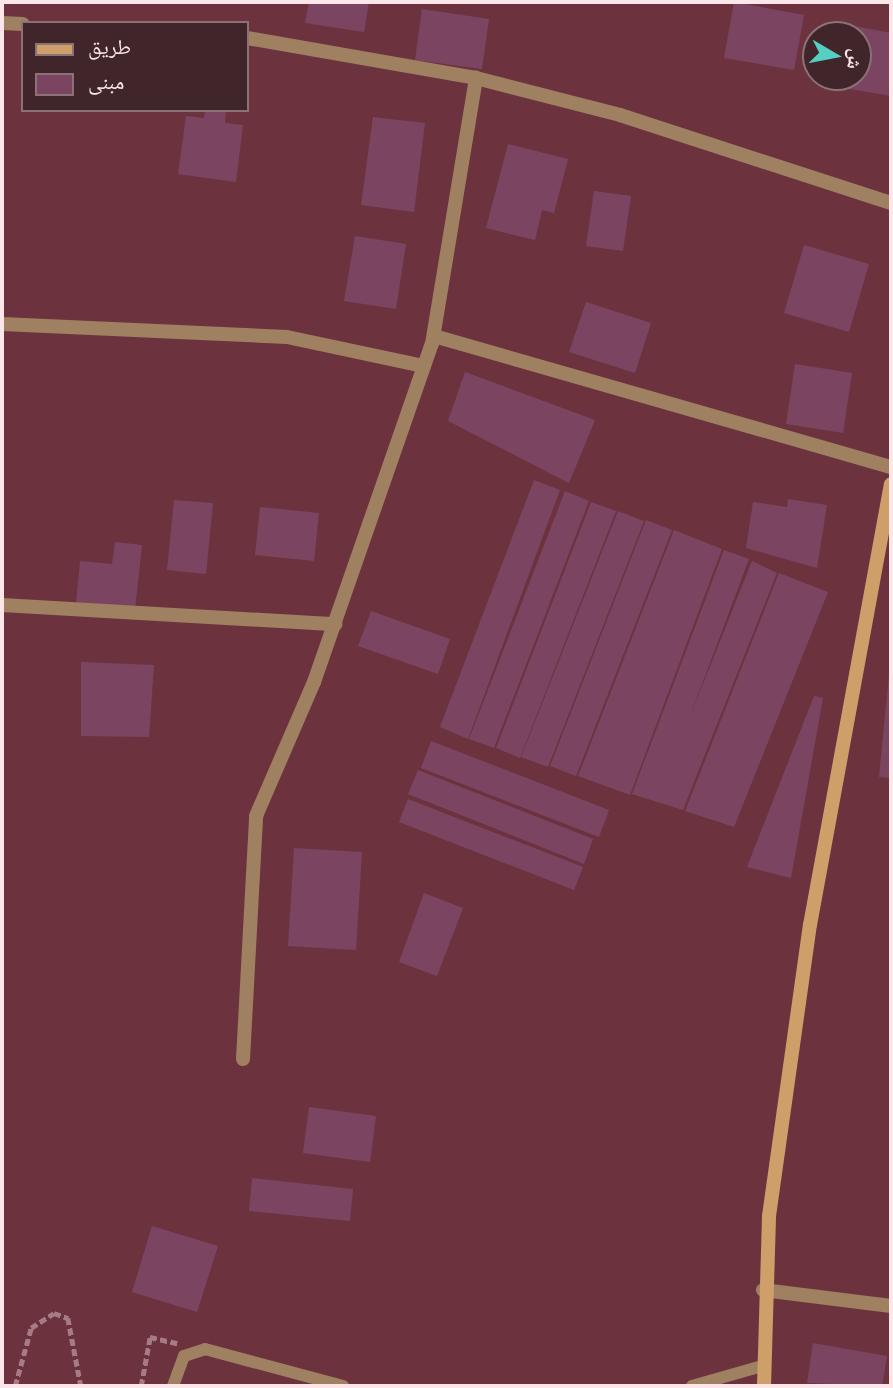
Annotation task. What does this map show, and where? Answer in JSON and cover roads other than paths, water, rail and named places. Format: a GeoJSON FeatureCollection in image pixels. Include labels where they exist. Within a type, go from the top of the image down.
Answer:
{"type":"FeatureCollection","features":[{"type":"Feature","properties":{"kind":"main road"},"geometry":{"type":"LineString","coordinates":[[764,1386],[763,1290],[810,925],[887,532],[891,484]]}},
{"type":"Feature","properties":{"kind":"street"},"geometry":{"type":"LineString","coordinates":[[2,23],[21,24]]}},
{"type":"Feature","properties":{"kind":"street"},"geometry":{"type":"LineString","coordinates":[[248,38],[476,78],[620,116],[891,203]]}},
{"type":"Feature","properties":{"kind":"street"},"geometry":{"type":"LineString","coordinates":[[243,1059],[256,816],[335,624],[434,336],[476,78]]}},
{"type":"Feature","properties":{"kind":"street"},"geometry":{"type":"LineString","coordinates":[[2,324],[287,337],[424,366]]}},
{"type":"Feature","properties":{"kind":"street"},"geometry":{"type":"LineString","coordinates":[[434,336],[891,467]]}},
{"type":"Feature","properties":{"kind":"street"},"geometry":{"type":"LineString","coordinates":[[2,605],[335,624]]}},
{"type":"Feature","properties":{"kind":"street"},"geometry":{"type":"LineString","coordinates":[[763,1290],[891,1306]]}},
{"type":"Feature","properties":{"kind":"lane"},"geometry":{"type":"LineString","coordinates":[[173,1386],[184,1356],[205,1349],[343,1386]]}},
{"type":"Feature","properties":{"kind":"lane"},"geometry":{"type":"LineString","coordinates":[[692,1386],[762,1366]]}}]}
